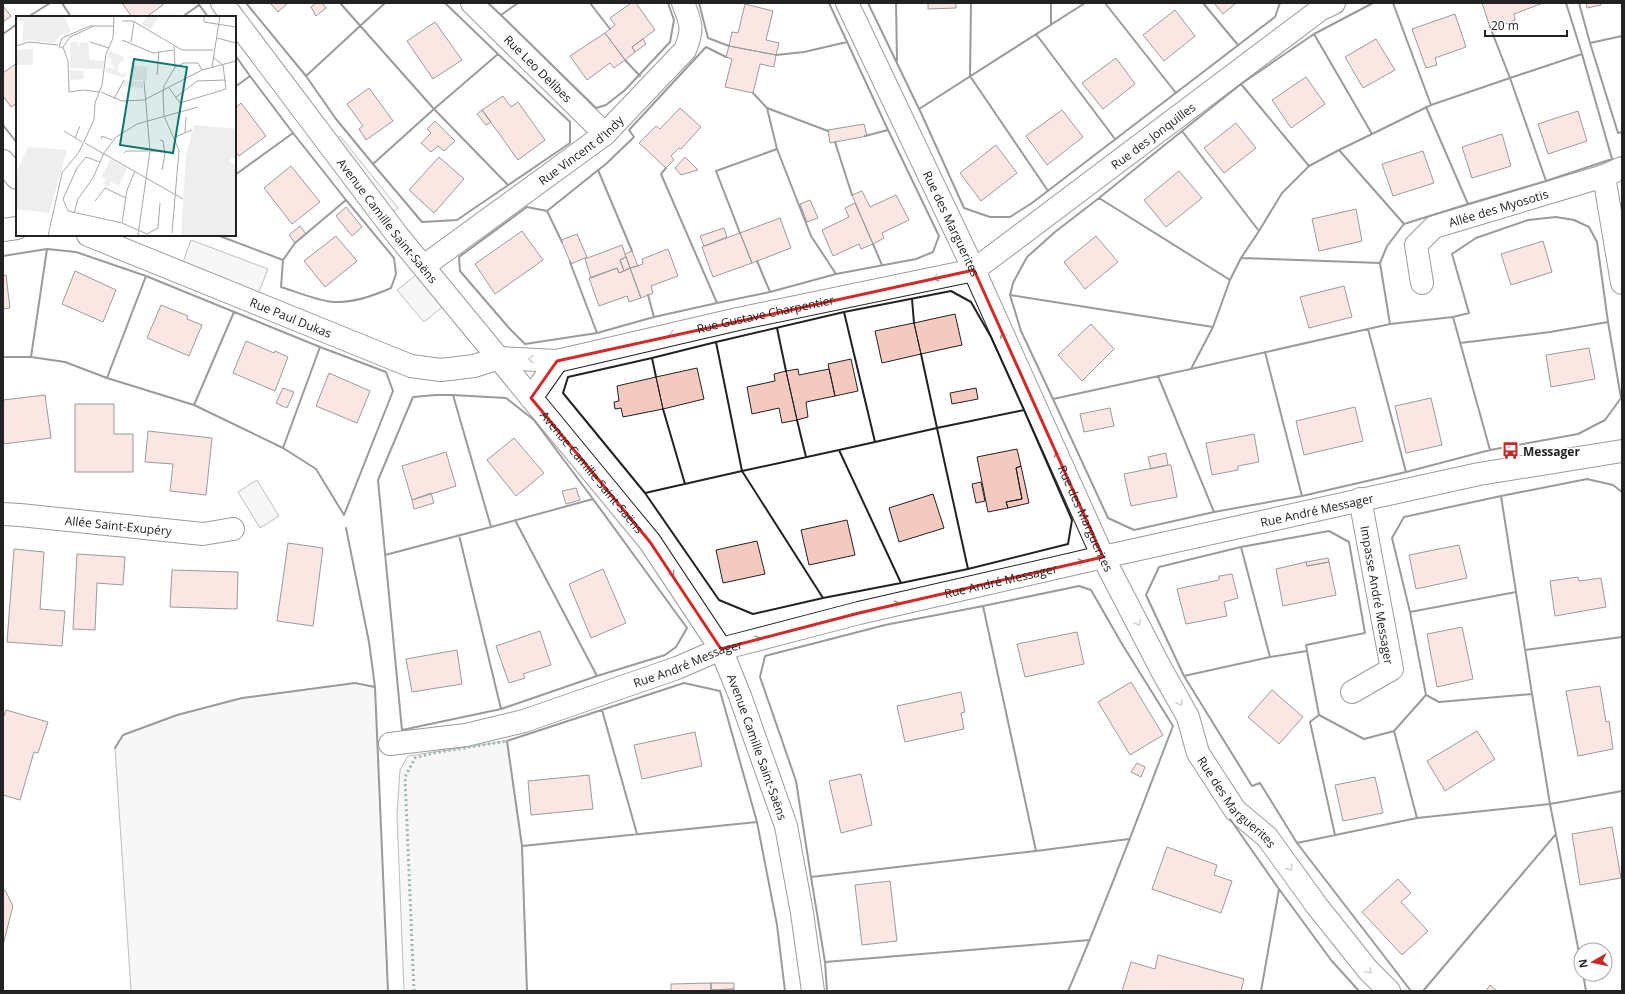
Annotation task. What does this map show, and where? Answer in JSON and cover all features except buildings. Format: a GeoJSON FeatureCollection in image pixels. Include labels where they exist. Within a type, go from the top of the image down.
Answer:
{"type":"FeatureCollection","features":[{"type":"Feature","properties":{"kind":"street"},"geometry":{"type":"LineString","coordinates":[[222,3],[232,16]]}},
{"type":"Feature","properties":{"kind":"street","name":"Rue Leo Delibes"},"geometry":{"type":"LineString","coordinates":[[472,3],[605,134]]}},
{"type":"Feature","properties":{"kind":"street","name":"Rue Vincent d'Indy"},"geometry":{"type":"LineString","coordinates":[[424,266],[605,134],[685,50],[691,35],[689,18],[683,3]]}},
{"type":"Feature","properties":{"kind":"street","name":"Rue des Marguerites"},"geometry":{"type":"LineString","coordinates":[[847,3],[974,270],[1103,557],[1188,717],[1198,753],[1235,810],[1267,836],[1354,953],[1368,970],[1389,991]]}},
{"type":"Feature","properties":{"kind":"street","name":"Rue des Jonquilles"},"geometry":{"type":"LineString","coordinates":[[974,270],[1324,5]]}},
{"type":"Feature","properties":{"kind":"street","name":"Avenue Camille Saint-Saëns"},"geometry":{"type":"LineString","coordinates":[[236,21],[398,236],[650,542],[721,649],[740,696],[786,826],[802,913],[813,991]]}},
{"type":"Feature","properties":{"kind":"street"},"geometry":{"type":"LineString","coordinates":[[3,162],[16,177]]}},
{"type":"Feature","properties":{"kind":"street"},"geometry":{"type":"LineString","coordinates":[[1613,172],[1622,283]]}},
{"type":"Feature","properties":{"kind":"street","name":"Allée des Myosotis"},"geometry":{"type":"LineString","coordinates":[[1422,283],[1416,245],[1434,227],[1613,172]]}},
{"type":"Feature","properties":{"kind":"street"},"geometry":{"type":"LineString","coordinates":[[3,230],[16,228]]}},
{"type":"Feature","properties":{"kind":"street","name":"Rue Paul Dukas"},"geometry":{"type":"LineString","coordinates":[[90,236],[411,366],[441,370],[474,366],[499,358]]}},
{"type":"Feature","properties":{"kind":"street","name":"Rue Gustave Charpentier"},"geometry":{"type":"LineString","coordinates":[[499,358],[556,361],[738,319],[974,270]]}},
{"type":"Feature","properties":{"kind":"street"},"geometry":{"type":"LineString","coordinates":[[531,398],[556,361]]}},
{"type":"Feature","properties":{"kind":"street","name":"Rue André Messager"},"geometry":{"type":"LineString","coordinates":[[390,744],[466,735],[524,721],[677,668],[721,649],[859,613],[1103,557],[1479,474],[1622,451]]}},
{"type":"Feature","properties":{"kind":"street","name":"Impasse André Messager"},"geometry":{"type":"LineString","coordinates":[[1352,692],[1392,669],[1360,500]]}},
{"type":"Feature","properties":{"kind":"street","name":"Allée Saint-Exupéry"},"geometry":{"type":"LineString","coordinates":[[3,514],[20,514],[203,534],[234,529]]}},
{"type":"Feature","properties":{"kind":"highlighted area"},"geometry":{"type":"Polygon","coordinates":[[[974,270],[1103,557],[859,613],[721,649],[650,542],[531,398],[557,361],[974,270]]]}},
{"type":"Feature","properties":{"kind":"shaded area"},"geometry":{"type":"Polygon","coordinates":[[[340,136],[398,208],[391,214],[333,142],[340,136]]]}},
{"type":"Feature","properties":{"kind":"shaded area"},"geometry":{"type":"Polygon","coordinates":[[[191,240],[268,269],[258,294],[182,265],[191,240]]]}},
{"type":"Feature","properties":{"kind":"shaded area"},"geometry":{"type":"Polygon","coordinates":[[[416,275],[442,307],[424,322],[397,290],[416,275]]]}},
{"type":"Feature","properties":{"kind":"shaded area"},"geometry":{"type":"Polygon","coordinates":[[[257,480],[279,516],[260,528],[238,492],[257,480]]]}},
{"type":"Feature","properties":{"kind":"shaded area"},"geometry":{"type":"Polygon","coordinates":[[[355,683],[375,687],[388,991],[131,991],[115,748],[123,735],[178,715],[242,698],[355,683]]]}},
{"type":"Feature","properties":{"kind":"shaded area"},"geometry":{"type":"Polygon","coordinates":[[[507,741],[522,846],[527,991],[404,991],[397,815],[400,770],[408,756],[507,741]]]}},
{"type":"Feature","properties":{"kind":"hedge"},"geometry":{"type":"LineString","coordinates":[[414,991],[405,777],[415,758],[434,753],[507,741]]}},
{"type":"Feature","properties":{"kind":"wall"},"geometry":{"type":"LineString","coordinates":[[30,16],[50,3]]}},
{"type":"Feature","properties":{"kind":"wall"},"geometry":{"type":"LineString","coordinates":[[62,3],[70,16]]}},
{"type":"Feature","properties":{"kind":"wall"},"geometry":{"type":"LineString","coordinates":[[198,3],[207,16]]}},
{"type":"Feature","properties":{"kind":"wall"},"geometry":{"type":"LineString","coordinates":[[246,3],[306,76]]}},
{"type":"Feature","properties":{"kind":"wall"},"geometry":{"type":"LineString","coordinates":[[340,3],[434,109],[508,185]]}},
{"type":"Feature","properties":{"kind":"wall"},"geometry":{"type":"LineString","coordinates":[[373,164],[336,119],[306,76],[385,3]]}},
{"type":"Feature","properties":{"kind":"wall"},"geometry":{"type":"LineString","coordinates":[[445,3],[498,54]]}},
{"type":"Feature","properties":{"kind":"wall"},"geometry":{"type":"LineString","coordinates":[[488,3],[501,15]]}},
{"type":"Feature","properties":{"kind":"wall"},"geometry":{"type":"LineString","coordinates":[[518,3],[501,15],[596,108],[606,105],[625,90],[670,42],[674,20],[668,3]]}},
{"type":"Feature","properties":{"kind":"wall"},"geometry":{"type":"LineString","coordinates":[[590,3],[610,29]]}},
{"type":"Feature","properties":{"kind":"wall"},"geometry":{"type":"LineString","coordinates":[[699,3],[708,38],[729,46]]}},
{"type":"Feature","properties":{"kind":"wall"},"geometry":{"type":"LineString","coordinates":[[829,3],[888,130],[865,136]]}},
{"type":"Feature","properties":{"kind":"wall"},"geometry":{"type":"LineString","coordinates":[[868,3],[922,115],[964,208],[990,217],[1010,217],[1032,203],[1275,17],[1280,3]]}},
{"type":"Feature","properties":{"kind":"wall"},"geometry":{"type":"LineString","coordinates":[[896,3],[897,61]]}},
{"type":"Feature","properties":{"kind":"wall"},"geometry":{"type":"LineString","coordinates":[[971,3],[970,76],[1048,191]]}},
{"type":"Feature","properties":{"kind":"wall"},"geometry":{"type":"LineString","coordinates":[[1051,3],[1051,24]]}},
{"type":"Feature","properties":{"kind":"wall"},"geometry":{"type":"LineString","coordinates":[[919,109],[1085,3]]}},
{"type":"Feature","properties":{"kind":"wall"},"geometry":{"type":"LineString","coordinates":[[1105,3],[1176,93]]}},
{"type":"Feature","properties":{"kind":"wall"},"geometry":{"type":"LineString","coordinates":[[1203,3],[1238,45]]}},
{"type":"Feature","properties":{"kind":"wall"},"geometry":{"type":"LineString","coordinates":[[1314,34],[1373,3]]}},
{"type":"Feature","properties":{"kind":"wall"},"geometry":{"type":"LineString","coordinates":[[1372,134],[1431,105],[1393,3]]}},
{"type":"Feature","properties":{"kind":"wall"},"geometry":{"type":"LineString","coordinates":[[1490,27],[1510,78],[1582,54],[1566,3]]}},
{"type":"Feature","properties":{"kind":"wall"},"geometry":{"type":"LineString","coordinates":[[1579,3],[1590,43]]}},
{"type":"Feature","properties":{"kind":"wall"},"geometry":{"type":"LineString","coordinates":[[183,16],[199,5]]}},
{"type":"Feature","properties":{"kind":"wall"},"geometry":{"type":"LineString","coordinates":[[3,34],[16,25]]}},
{"type":"Feature","properties":{"kind":"wall"},"geometry":{"type":"LineString","coordinates":[[1036,34],[1115,139]]}},
{"type":"Feature","properties":{"kind":"wall"},"geometry":{"type":"LineString","coordinates":[[1241,84],[1314,34],[1372,134],[1339,150]]}},
{"type":"Feature","properties":{"kind":"wall"},"geometry":{"type":"LineString","coordinates":[[1622,36],[1590,43],[1618,133],[1622,132]]}},
{"type":"Feature","properties":{"kind":"wall"},"geometry":{"type":"LineString","coordinates":[[776,55],[804,52],[847,42]]}},
{"type":"Feature","properties":{"kind":"wall"},"geometry":{"type":"LineString","coordinates":[[562,242],[547,211],[607,163],[634,137],[629,130],[706,47],[726,57]]}},
{"type":"Feature","properties":{"kind":"wall"},"geometry":{"type":"LineString","coordinates":[[498,54],[570,122],[570,143],[457,220],[422,222],[373,164],[498,54]]}},
{"type":"Feature","properties":{"kind":"wall"},"geometry":{"type":"LineString","coordinates":[[1546,181],[1612,159],[1582,54]]}},
{"type":"Feature","properties":{"kind":"wall"},"geometry":{"type":"LineString","coordinates":[[236,56],[250,76]]}},
{"type":"Feature","properties":{"kind":"wall"},"geometry":{"type":"LineString","coordinates":[[625,60],[640,76]]}},
{"type":"Feature","properties":{"kind":"wall"},"geometry":{"type":"LineString","coordinates":[[236,86],[250,76],[293,133]]}},
{"type":"Feature","properties":{"kind":"wall"},"geometry":{"type":"LineString","coordinates":[[1431,105],[1510,78],[1546,181],[1468,204]]}},
{"type":"Feature","properties":{"kind":"wall"},"geometry":{"type":"LineString","coordinates":[[1182,131],[1241,84],[1309,166],[1282,193],[1259,231]]}},
{"type":"Feature","properties":{"kind":"wall"},"geometry":{"type":"LineString","coordinates":[[753,93],[767,108],[828,131]]}},
{"type":"Feature","properties":{"kind":"wall"},"geometry":{"type":"LineString","coordinates":[[1404,224],[1468,204],[1426,107]]}},
{"type":"Feature","properties":{"kind":"wall"},"geometry":{"type":"LineString","coordinates":[[740,233],[716,171],[777,149],[767,108]]}},
{"type":"Feature","properties":{"kind":"wall"},"geometry":{"type":"LineString","coordinates":[[3,125],[16,142]]}},
{"type":"Feature","properties":{"kind":"wall"},"geometry":{"type":"LineString","coordinates":[[836,274],[916,259],[933,252],[939,236],[888,130]]}},
{"type":"Feature","properties":{"kind":"wall"},"geometry":{"type":"LineString","coordinates":[[1099,198],[1182,131],[1259,231],[1241,258]]}},
{"type":"Feature","properties":{"kind":"wall"},"geometry":{"type":"LineString","coordinates":[[236,174],[293,133],[346,200]]}},
{"type":"Feature","properties":{"kind":"wall"},"geometry":{"type":"LineString","coordinates":[[835,142],[852,195]]}},
{"type":"Feature","properties":{"kind":"wall"},"geometry":{"type":"LineString","coordinates":[[770,292],[836,274],[811,236],[777,149]]}},
{"type":"Feature","properties":{"kind":"wall"},"geometry":{"type":"LineString","coordinates":[[1309,166],[1339,150],[1404,224],[1387,246],[1380,263]]}},
{"type":"Feature","properties":{"kind":"wall"},"geometry":{"type":"LineString","coordinates":[[654,317],[717,303],[661,174],[666,168]]}},
{"type":"Feature","properties":{"kind":"wall"},"geometry":{"type":"LineString","coordinates":[[598,170],[632,251]]}},
{"type":"Feature","properties":{"kind":"wall"},"geometry":{"type":"LineString","coordinates":[[1010,295],[1213,327],[1230,280],[1099,198],[1055,232],[1027,257],[1013,283],[1010,295],[1021,331],[1053,399],[1191,369],[1213,327]]}},
{"type":"Feature","properties":{"kind":"wall"},"geometry":{"type":"LineString","coordinates":[[346,200],[394,258],[396,274],[391,288],[363,298],[341,302],[329,302],[281,287],[283,260],[295,243],[346,200]]}},
{"type":"Feature","properties":{"kind":"wall"},"geometry":{"type":"LineString","coordinates":[[547,211],[527,207],[459,257],[460,271],[509,328],[525,344],[597,333]]}},
{"type":"Feature","properties":{"kind":"wall"},"geometry":{"type":"LineString","coordinates":[[1453,317],[1469,313],[1452,254],[1476,238],[1528,220],[1556,217],[1574,220],[1589,227],[1597,242],[1608,322]]}},
{"type":"Feature","properties":{"kind":"wall"},"geometry":{"type":"LineString","coordinates":[[220,236],[283,260]]}},
{"type":"Feature","properties":{"kind":"wall"},"geometry":{"type":"LineString","coordinates":[[873,244],[882,265]]}},
{"type":"Feature","properties":{"kind":"wall"},"geometry":{"type":"LineString","coordinates":[[3,256],[47,249]]}},
{"type":"Feature","properties":{"kind":"wall"},"geometry":{"type":"LineString","coordinates":[[146,276],[107,378],[65,362],[31,357],[47,249],[76,252],[146,276],[320,347],[386,372],[393,391],[344,515]]}},
{"type":"Feature","properties":{"kind":"wall"},"geometry":{"type":"LineString","coordinates":[[1191,369],[1390,324],[1380,263],[1241,258],[1230,280]]}},
{"type":"Feature","properties":{"kind":"wall"},"geometry":{"type":"LineString","coordinates":[[717,303],[770,292],[757,261]]}},
{"type":"Feature","properties":{"kind":"wall"},"geometry":{"type":"LineString","coordinates":[[570,262],[597,333],[654,317],[648,295]]}},
{"type":"Feature","properties":{"kind":"wall"},"geometry":{"type":"LineString","coordinates":[[921,354],[937,428],[1024,410],[991,337],[971,302],[951,291],[844,312],[875,442],[937,428],[968,569],[1068,544],[1072,520],[1024,410]]}},
{"type":"Feature","properties":{"kind":"wall"},"geometry":{"type":"LineString","coordinates":[[912,299],[914,323]]}},
{"type":"Feature","properties":{"kind":"wall"},"geometry":{"type":"LineString","coordinates":[[234,312],[194,405],[283,448],[320,347]]}},
{"type":"Feature","properties":{"kind":"wall"},"geometry":{"type":"LineString","coordinates":[[839,450],[742,471],[716,342],[844,312]]}},
{"type":"Feature","properties":{"kind":"wall"},"geometry":{"type":"LineString","coordinates":[[1390,324],[1453,317],[1490,450],[1406,472]]}},
{"type":"Feature","properties":{"kind":"wall"},"geometry":{"type":"LineString","coordinates":[[1460,343],[1550,332],[1608,322],[1621,398],[1605,420],[1578,434],[1490,450]]}},
{"type":"Feature","properties":{"kind":"wall"},"geometry":{"type":"LineString","coordinates":[[777,328],[786,371]]}},
{"type":"Feature","properties":{"kind":"wall"},"geometry":{"type":"LineString","coordinates":[[1302,496],[1406,472],[1368,329]]}},
{"type":"Feature","properties":{"kind":"wall"},"geometry":{"type":"LineString","coordinates":[[652,358],[716,342]]}},
{"type":"Feature","properties":{"kind":"wall"},"geometry":{"type":"LineString","coordinates":[[1214,512],[1302,496],[1265,352]]}},
{"type":"Feature","properties":{"kind":"wall"},"geometry":{"type":"LineString","coordinates":[[3,357],[31,357]]}},
{"type":"Feature","properties":{"kind":"wall"},"geometry":{"type":"LineString","coordinates":[[645,493],[563,393],[568,377],[652,358],[656,377]]}},
{"type":"Feature","properties":{"kind":"wall"},"geometry":{"type":"LineString","coordinates":[[1053,399],[1108,518],[1134,530],[1214,512],[1158,376]]}},
{"type":"Feature","properties":{"kind":"wall"},"geometry":{"type":"LineString","coordinates":[[107,378],[194,405]]}},
{"type":"Feature","properties":{"kind":"wall"},"geometry":{"type":"LineString","coordinates":[[453,395],[506,398],[534,420],[593,499],[491,527]]}},
{"type":"Feature","properties":{"kind":"wall"},"geometry":{"type":"LineString","coordinates":[[385,555],[491,527],[453,395],[413,397],[378,480],[402,730],[501,709]]}},
{"type":"Feature","properties":{"kind":"wall"},"geometry":{"type":"LineString","coordinates":[[663,409],[685,484]]}},
{"type":"Feature","properties":{"kind":"wall"},"geometry":{"type":"LineString","coordinates":[[797,420],[806,457]]}},
{"type":"Feature","properties":{"kind":"wall"},"geometry":{"type":"LineString","coordinates":[[875,442],[839,450],[901,583],[968,569]]}},
{"type":"Feature","properties":{"kind":"wall"},"geometry":{"type":"LineString","coordinates":[[283,448],[316,469],[344,515]]}},
{"type":"Feature","properties":{"kind":"wall"},"geometry":{"type":"LineString","coordinates":[[823,598],[753,614],[719,600],[645,493],[742,471],[823,598],[901,583]]}},
{"type":"Feature","properties":{"kind":"wall"},"geometry":{"type":"LineString","coordinates":[[1516,592],[1410,612],[1426,695],[1439,702],[1532,694],[1501,496],[1587,479],[1613,485],[1622,492]]}},
{"type":"Feature","properties":{"kind":"wall"},"geometry":{"type":"LineString","coordinates":[[1410,612],[1392,538],[1404,517],[1501,496]]}},
{"type":"Feature","properties":{"kind":"wall"},"geometry":{"type":"LineString","coordinates":[[515,520],[597,676],[665,655],[676,647],[687,628],[593,499]]}},
{"type":"Feature","properties":{"kind":"wall"},"geometry":{"type":"LineString","coordinates":[[346,528],[369,642],[375,687]]}},
{"type":"Feature","properties":{"kind":"wall"},"geometry":{"type":"LineString","coordinates":[[1307,651],[1270,657],[1241,547],[1329,531],[1349,542],[1365,633],[1306,645],[1319,715],[1364,739],[1394,731],[1426,695]]}},
{"type":"Feature","properties":{"kind":"wall"},"geometry":{"type":"LineString","coordinates":[[459,535],[501,709],[597,676]]}},
{"type":"Feature","properties":{"kind":"wall"},"geometry":{"type":"LineString","coordinates":[[1241,547],[1159,567],[1146,595],[1184,676],[1270,657]]}},
{"type":"Feature","properties":{"kind":"wall"},"geometry":{"type":"LineString","coordinates":[[1068,991],[1109,892],[1173,726],[1122,644],[1091,590],[1079,586],[983,606],[1036,851],[1129,839]]}},
{"type":"Feature","properties":{"kind":"wall"},"geometry":{"type":"LineString","coordinates":[[983,606],[885,625],[765,656],[760,677],[796,781],[811,877],[1036,851]]}},
{"type":"Feature","properties":{"kind":"wall"},"geometry":{"type":"LineString","coordinates":[[1525,650],[1622,637]]}},
{"type":"Feature","properties":{"kind":"wall"},"geometry":{"type":"LineString","coordinates":[[1184,676],[1252,786],[1260,783],[1297,843],[1417,818]]}},
{"type":"Feature","properties":{"kind":"wall"},"geometry":{"type":"LineString","coordinates":[[115,748],[123,735],[177,715],[242,698],[355,683],[375,687],[388,991]]}},
{"type":"Feature","properties":{"kind":"wall"},"geometry":{"type":"LineString","coordinates":[[522,846],[507,741],[684,683],[720,691],[757,822]]}},
{"type":"Feature","properties":{"kind":"wall"},"geometry":{"type":"LineString","coordinates":[[1394,731],[1417,818],[1550,804],[1532,694]]}},
{"type":"Feature","properties":{"kind":"wall"},"geometry":{"type":"LineString","coordinates":[[602,710],[637,834]]}},
{"type":"Feature","properties":{"kind":"wall"},"geometry":{"type":"LineString","coordinates":[[1319,715],[1310,722],[1335,835]]}},
{"type":"Feature","properties":{"kind":"wall"},"geometry":{"type":"LineString","coordinates":[[1577,942],[1550,804],[1622,791]]}},
{"type":"Feature","properties":{"kind":"wall"},"geometry":{"type":"LineString","coordinates":[[1230,819],[1279,889]]}},
{"type":"Feature","properties":{"kind":"wall"},"geometry":{"type":"LineString","coordinates":[[527,991],[522,846],[757,822],[777,925],[785,991]]}},
{"type":"Feature","properties":{"kind":"wall"},"geometry":{"type":"LineString","coordinates":[[1423,991],[1556,834]]}},
{"type":"Feature","properties":{"kind":"wall"},"geometry":{"type":"LineString","coordinates":[[1297,843],[1411,991]]}},
{"type":"Feature","properties":{"kind":"wall"},"geometry":{"type":"LineString","coordinates":[[811,877],[825,962],[1090,940]]}},
{"type":"Feature","properties":{"kind":"wall"},"geometry":{"type":"LineString","coordinates":[[1261,991],[1279,889],[1331,960],[1359,991]]}},
{"type":"Feature","properties":{"kind":"wall"},"geometry":{"type":"LineString","coordinates":[[825,962],[827,991]]}},
{"type":"Feature","properties":{"kind":"wall"},"geometry":{"type":"LineString","coordinates":[[1584,982],[1586,991]]}},
{"type":"Feature","properties":{"kind":"place","name":"Messager"},"geometry":{"type":"Point","coordinates":[1510,451]}}]}
